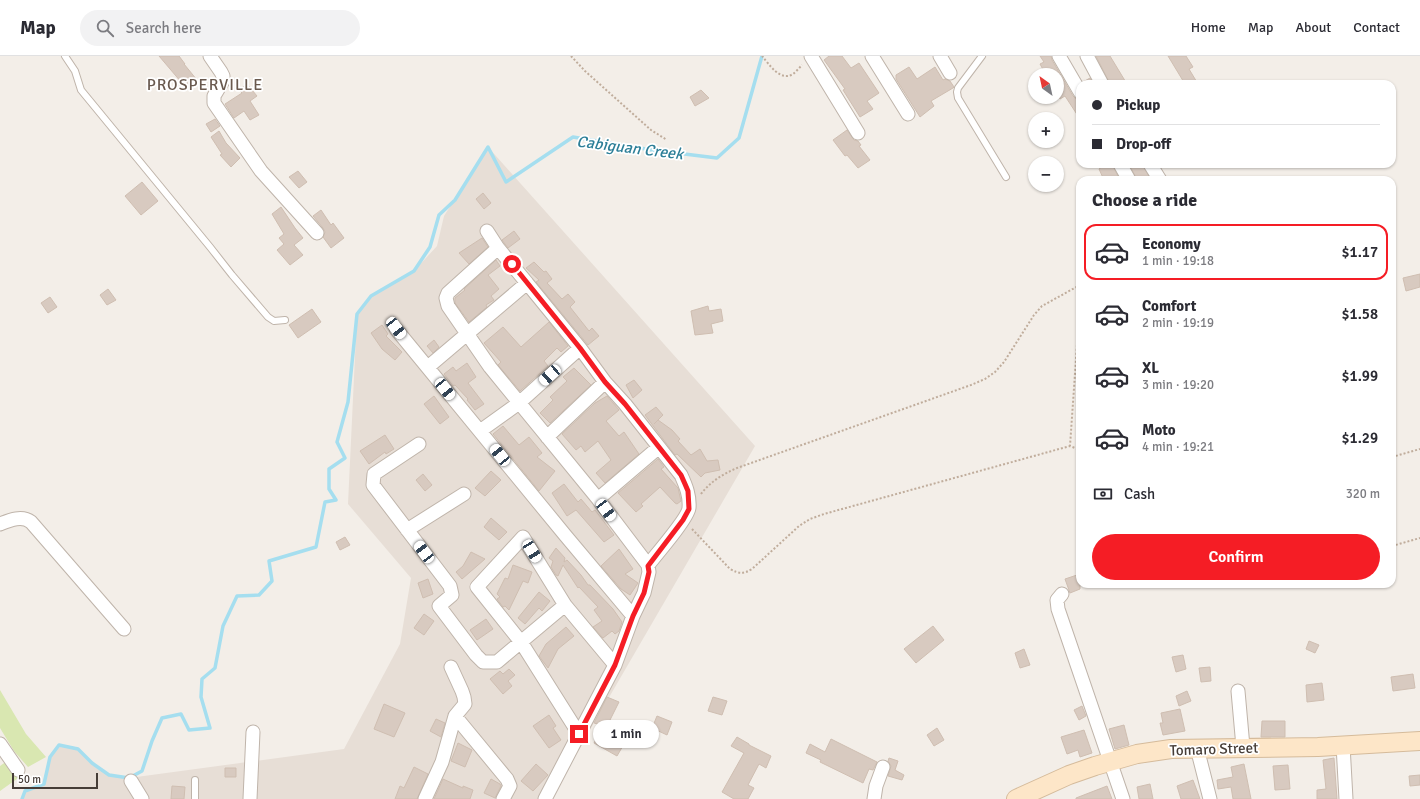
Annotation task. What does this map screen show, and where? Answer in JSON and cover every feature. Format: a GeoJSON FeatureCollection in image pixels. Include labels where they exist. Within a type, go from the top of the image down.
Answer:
{"type":"FeatureCollection","features":[{"type":"Feature","properties":{"kind":"street"},"geometry":{"type":"LineString","coordinates":[[210,56],[223,76],[223,80],[214,96],[214,103],[261,171],[317,233]]}},
{"type":"Feature","properties":{"kind":"street"},"geometry":{"type":"LineString","coordinates":[[872,56],[908,114]]}},
{"type":"Feature","properties":{"kind":"street"},"geometry":{"type":"LineString","coordinates":[[940,56],[950,73]]}},
{"type":"Feature","properties":{"kind":"street"},"geometry":{"type":"LineString","coordinates":[[1059,56],[1076,85]]}},
{"type":"Feature","properties":{"kind":"street"},"geometry":{"type":"LineString","coordinates":[[1087,56],[1100,80]]}},
{"type":"Feature","properties":{"kind":"street"},"geometry":{"type":"LineString","coordinates":[[807,60],[858,133]]}},
{"type":"Feature","properties":{"kind":"street"},"geometry":{"type":"LineString","coordinates":[[487,231],[498,248],[681,475],[688,491],[686,515],[648,566]]}},
{"type":"Feature","properties":{"kind":"street"},"geometry":{"type":"LineString","coordinates":[[498,248],[448,293],[446,296],[448,306],[490,367],[598,499],[648,566],[649,572],[648,582],[644,593],[633,616],[615,665],[545,799]]}},
{"type":"Feature","properties":{"kind":"street"},"geometry":{"type":"LineString","coordinates":[[428,367],[527,283]]}},
{"type":"Feature","properties":{"kind":"street"},"geometry":{"type":"LineString","coordinates":[[396,328],[633,616]]}},
{"type":"Feature","properties":{"kind":"street"},"geometry":{"type":"LineString","coordinates":[[480,431],[519,402],[580,348]]}},
{"type":"Feature","properties":{"kind":"street"},"geometry":{"type":"LineString","coordinates":[[547,437],[605,382]]}},
{"type":"Feature","properties":{"kind":"street"},"geometry":{"type":"LineString","coordinates":[[419,444],[374,474],[373,485],[450,586],[452,595],[439,606],[476,655],[483,662],[497,662],[565,605]]}},
{"type":"Feature","properties":{"kind":"street"},"geometry":{"type":"LineString","coordinates":[[598,499],[659,447]]}},
{"type":"Feature","properties":{"kind":"street"},"geometry":{"type":"LineString","coordinates":[[407,530],[464,494]]}},
{"type":"Feature","properties":{"kind":"street"},"geometry":{"type":"LineString","coordinates":[[0,524],[14,519],[23,518],[31,522],[124,629]]}},
{"type":"Feature","properties":{"kind":"street"},"geometry":{"type":"LineString","coordinates":[[579,734],[521,642],[477,587],[523,537],[565,605],[615,665]]}},
{"type":"Feature","properties":{"kind":"street"},"geometry":{"type":"LineString","coordinates":[[1062,594],[1057,600],[1058,610],[1123,799]]}},
{"type":"Feature","properties":{"kind":"street"},"geometry":{"type":"LineString","coordinates":[[428,798],[442,762],[455,716],[464,704],[464,697],[451,667]]}},
{"type":"Feature","properties":{"kind":"street"},"geometry":{"type":"LineString","coordinates":[[1238,691],[1243,747]]}},
{"type":"Feature","properties":{"kind":"street"},"geometry":{"type":"LineString","coordinates":[[455,716],[507,778],[510,786],[503,799]]}},
{"type":"Feature","properties":{"kind":"street"},"geometry":{"type":"LineString","coordinates":[[250,799],[253,732]]}},
{"type":"Feature","properties":{"kind":"street","name":"Tomaro Street"},"geometry":{"type":"LineString","coordinates":[[1022,798],[1069,776],[1110,762],[1137,754],[1171,749],[1343,745],[1420,741]]}},
{"type":"Feature","properties":{"kind":"street"},"geometry":{"type":"LineString","coordinates":[[1343,745],[1346,799]]}},
{"type":"Feature","properties":{"kind":"street"},"geometry":{"type":"LineString","coordinates":[[1197,748],[1210,799]]}},
{"type":"Feature","properties":{"kind":"street"},"geometry":{"type":"LineString","coordinates":[[2,750],[18,770]]}},
{"type":"Feature","properties":{"kind":"street"},"geometry":{"type":"LineString","coordinates":[[874,799],[876,786],[883,767]]}},
{"type":"Feature","properties":{"kind":"street"},"geometry":{"type":"LineString","coordinates":[[131,781],[142,799]]}},
{"type":"Feature","properties":{"kind":"lane"},"geometry":{"type":"LineString","coordinates":[[65,56],[75,71],[81,90],[232,275],[268,318],[274,320],[285,320]]}},
{"type":"Feature","properties":{"kind":"lane"},"geometry":{"type":"LineString","coordinates":[[982,56],[956,92],[958,98],[1006,178]]}},
{"type":"Feature","properties":{"kind":"lane"},"geometry":{"type":"LineString","coordinates":[[195,780],[195,799]]}},
{"type":"Feature","properties":{"kind":"path"},"geometry":{"type":"LineString","coordinates":[[571,56],[585,71],[650,130],[667,140]]}},
{"type":"Feature","properties":{"kind":"path"},"geometry":{"type":"LineString","coordinates":[[762,56],[779,75],[787,76],[793,74],[807,60]]}},
{"type":"Feature","properties":{"kind":"path"},"geometry":{"type":"LineString","coordinates":[[1076,288],[1042,306],[1034,315],[1004,362],[995,372],[984,379],[732,470],[722,475],[705,489],[686,515],[730,569],[737,573],[744,574],[752,569],[799,526],[810,519],[1070,446],[1076,448]]}},
{"type":"Feature","properties":{"kind":"path"},"geometry":{"type":"LineString","coordinates":[[1070,446],[1076,359]]}},
{"type":"Feature","properties":{"kind":"path"},"geometry":{"type":"LineString","coordinates":[[1396,456],[1420,449]]}},
{"type":"Feature","properties":{"kind":"path"},"geometry":{"type":"LineString","coordinates":[[1396,545],[1420,538]]}},
{"type":"Feature","properties":{"kind":"shaded area"},"geometry":{"type":"Polygon","coordinates":[[[488,147],[755,446],[550,799],[22,799],[25,791],[44,784],[50,757],[59,745],[78,749],[92,763],[109,775],[129,778],[344,749],[400,644],[411,578],[348,504],[357,314],[371,296],[414,271],[437,246],[444,216],[488,147]]]}},
{"type":"Feature","properties":{"kind":"green space"},"geometry":{"type":"Polygon","coordinates":[[[0,690],[26,734],[46,757],[28,767],[14,751],[0,728],[0,690]]]}},
{"type":"Feature","properties":{"kind":"green space"},"geometry":{"type":"Polygon","coordinates":[[[7,761],[21,776],[0,791],[0,766],[7,761]]]}},
{"type":"Feature","properties":{"kind":"building"},"geometry":{"type":"Polygon","coordinates":[[[159,56],[179,56],[197,80],[187,89],[159,56]]]}},
{"type":"Feature","properties":{"kind":"building"},"geometry":{"type":"Polygon","coordinates":[[[829,56],[842,56],[851,68],[859,63],[879,93],[867,101],[873,109],[860,117],[843,90],[845,89],[824,60],[829,56]]]}},
{"type":"Feature","properties":{"kind":"building"},"geometry":{"type":"Polygon","coordinates":[[[1040,56],[1051,56],[1057,68],[1042,68],[1040,64],[1044,62],[1040,56]]]}},
{"type":"Feature","properties":{"kind":"building"},"geometry":{"type":"Polygon","coordinates":[[[1096,56],[1110,56],[1125,80],[1108,80],[1096,56]]]}},
{"type":"Feature","properties":{"kind":"building"},"geometry":{"type":"Polygon","coordinates":[[[1168,56],[1186,56],[1193,67],[1189,69],[1196,80],[1183,80],[1168,56]]]}},
{"type":"Feature","properties":{"kind":"building"},"geometry":{"type":"Polygon","coordinates":[[[909,67],[917,79],[935,67],[943,80],[945,79],[950,81],[954,87],[931,101],[934,106],[920,117],[896,79],[896,75],[909,67]]]}},
{"type":"Feature","properties":{"kind":"building"},"geometry":{"type":"Polygon","coordinates":[[[1064,81],[1076,99],[1076,113],[1065,96],[1064,81]]]}},
{"type":"Feature","properties":{"kind":"building"},"geometry":{"type":"Polygon","coordinates":[[[247,84],[257,96],[250,101],[259,115],[250,120],[244,111],[234,118],[225,104],[242,93],[239,90],[247,84]]]}},
{"type":"Feature","properties":{"kind":"building"},"geometry":{"type":"Polygon","coordinates":[[[701,90],[709,98],[695,106],[690,97],[701,90]]]}},
{"type":"Feature","properties":{"kind":"building"},"geometry":{"type":"Polygon","coordinates":[[[215,119],[220,126],[211,132],[206,124],[215,119]]]}},
{"type":"Feature","properties":{"kind":"building"},"geometry":{"type":"Polygon","coordinates":[[[847,130],[854,140],[858,141],[861,145],[859,146],[870,160],[858,168],[847,155],[845,156],[833,140],[847,130]]]}},
{"type":"Feature","properties":{"kind":"building"},"geometry":{"type":"Polygon","coordinates":[[[219,131],[226,143],[240,158],[231,167],[220,155],[222,154],[211,137],[219,131]]]}},
{"type":"Feature","properties":{"kind":"building"},"geometry":{"type":"Polygon","coordinates":[[[1114,168],[1118,176],[1102,176],[1100,169],[1114,168]]]}},
{"type":"Feature","properties":{"kind":"building"},"geometry":{"type":"Polygon","coordinates":[[[1131,168],[1144,168],[1149,176],[1135,176],[1131,168]]]}},
{"type":"Feature","properties":{"kind":"building"},"geometry":{"type":"Polygon","coordinates":[[[298,171],[307,182],[299,188],[289,177],[298,171]]]}},
{"type":"Feature","properties":{"kind":"building"},"geometry":{"type":"Polygon","coordinates":[[[142,182],[158,201],[141,215],[125,196],[142,182]]]}},
{"type":"Feature","properties":{"kind":"building"},"geometry":{"type":"Polygon","coordinates":[[[483,193],[491,203],[484,209],[476,199],[483,193]]]}},
{"type":"Feature","properties":{"kind":"building"},"geometry":{"type":"Polygon","coordinates":[[[281,207],[303,238],[294,245],[303,255],[290,265],[277,250],[284,244],[279,238],[284,234],[272,214],[281,207]]]}},
{"type":"Feature","properties":{"kind":"building"},"geometry":{"type":"Polygon","coordinates":[[[321,210],[331,225],[333,223],[344,238],[331,248],[323,237],[325,232],[323,228],[313,216],[321,210]]]}},
{"type":"Feature","properties":{"kind":"building"},"geometry":{"type":"Polygon","coordinates":[[[514,231],[520,239],[508,248],[502,240],[514,231]]]}},
{"type":"Feature","properties":{"kind":"building"},"geometry":{"type":"Polygon","coordinates":[[[482,238],[488,247],[469,264],[459,253],[482,238]]]}},
{"type":"Feature","properties":{"kind":"building"},"geometry":{"type":"Polygon","coordinates":[[[496,260],[500,266],[488,275],[499,289],[491,296],[494,300],[486,305],[487,307],[469,322],[455,303],[455,298],[496,260]]]}},
{"type":"Feature","properties":{"kind":"building"},"geometry":{"type":"Polygon","coordinates":[[[534,262],[544,272],[546,271],[552,279],[547,283],[562,299],[568,294],[575,302],[570,307],[589,331],[592,328],[599,336],[588,345],[536,282],[539,280],[526,268],[534,262]]]}},
{"type":"Feature","properties":{"kind":"building"},"geometry":{"type":"Polygon","coordinates":[[[1420,274],[1420,287],[1406,291],[1403,278],[1420,274]]]}},
{"type":"Feature","properties":{"kind":"building"},"geometry":{"type":"Polygon","coordinates":[[[108,289],[116,300],[107,305],[100,295],[108,289]]]}},
{"type":"Feature","properties":{"kind":"building"},"geometry":{"type":"Polygon","coordinates":[[[50,297],[57,307],[48,313],[41,303],[50,297]]]}},
{"type":"Feature","properties":{"kind":"building"},"geometry":{"type":"Polygon","coordinates":[[[708,306],[709,311],[721,309],[723,321],[711,324],[713,333],[695,335],[691,311],[708,306]]]}},
{"type":"Feature","properties":{"kind":"building"},"geometry":{"type":"Polygon","coordinates":[[[312,309],[321,322],[298,338],[289,325],[312,309]]]}},
{"type":"Feature","properties":{"kind":"building"},"geometry":{"type":"Polygon","coordinates":[[[549,322],[568,346],[561,352],[557,348],[544,361],[548,366],[520,391],[498,365],[501,362],[484,343],[503,327],[521,347],[549,322]]]}},
{"type":"Feature","properties":{"kind":"building"},"geometry":{"type":"Polygon","coordinates":[[[382,325],[388,334],[386,336],[402,352],[395,360],[382,349],[371,333],[382,325]]]}},
{"type":"Feature","properties":{"kind":"building"},"geometry":{"type":"Polygon","coordinates":[[[434,340],[439,347],[433,353],[427,346],[434,340]]]}},
{"type":"Feature","properties":{"kind":"building"},"geometry":{"type":"Polygon","coordinates":[[[467,363],[476,377],[468,383],[484,404],[475,410],[467,400],[468,399],[455,385],[453,386],[444,374],[453,367],[456,371],[467,363]]]}},
{"type":"Feature","properties":{"kind":"building"},"geometry":{"type":"Polygon","coordinates":[[[574,368],[591,385],[550,423],[540,413],[553,400],[550,397],[567,381],[563,377],[574,368]]]}},
{"type":"Feature","properties":{"kind":"building"},"geometry":{"type":"Polygon","coordinates":[[[634,380],[642,390],[633,398],[626,385],[634,380]]]}},
{"type":"Feature","properties":{"kind":"building"},"geometry":{"type":"Polygon","coordinates":[[[434,396],[449,417],[440,424],[424,404],[434,396]]]}},
{"type":"Feature","properties":{"kind":"building"},"geometry":{"type":"Polygon","coordinates":[[[607,396],[619,410],[606,421],[619,436],[624,432],[639,454],[605,483],[596,473],[611,460],[598,441],[585,452],[581,446],[576,450],[562,434],[595,403],[607,396]]]}},
{"type":"Feature","properties":{"kind":"building"},"geometry":{"type":"Polygon","coordinates":[[[656,407],[663,415],[658,420],[672,430],[680,439],[678,441],[691,455],[700,449],[707,461],[718,460],[720,470],[705,473],[701,477],[677,454],[675,455],[645,415],[656,407]]]}},
{"type":"Feature","properties":{"kind":"building"},"geometry":{"type":"Polygon","coordinates":[[[503,426],[519,445],[529,437],[542,453],[537,457],[555,471],[539,491],[493,434],[503,426]]]}},
{"type":"Feature","properties":{"kind":"building"},"geometry":{"type":"Polygon","coordinates":[[[385,435],[394,449],[386,454],[385,452],[369,464],[360,451],[385,435]]]}},
{"type":"Feature","properties":{"kind":"building"},"geometry":{"type":"Polygon","coordinates":[[[658,459],[664,467],[661,469],[678,488],[681,501],[677,504],[675,503],[660,487],[641,504],[643,506],[636,512],[618,493],[658,459]]]}},
{"type":"Feature","properties":{"kind":"building"},"geometry":{"type":"Polygon","coordinates":[[[491,471],[501,480],[485,496],[475,488],[491,471]]]}},
{"type":"Feature","properties":{"kind":"building"},"geometry":{"type":"Polygon","coordinates":[[[423,474],[432,485],[425,491],[416,480],[423,474]]]}},
{"type":"Feature","properties":{"kind":"building"},"geometry":{"type":"Polygon","coordinates":[[[564,484],[578,502],[581,499],[592,512],[595,510],[614,535],[604,542],[576,510],[567,516],[552,493],[564,484]]]}},
{"type":"Feature","properties":{"kind":"building"},"geometry":{"type":"Polygon","coordinates":[[[491,518],[507,532],[499,540],[484,527],[491,518]]]}},
{"type":"Feature","properties":{"kind":"building"},"geometry":{"type":"Polygon","coordinates":[[[345,537],[350,545],[340,550],[336,542],[345,537]]]}},
{"type":"Feature","properties":{"kind":"building"},"geometry":{"type":"Polygon","coordinates":[[[556,548],[565,558],[564,562],[567,560],[588,585],[590,585],[613,609],[622,622],[619,631],[615,634],[612,631],[603,638],[593,627],[602,621],[594,610],[598,607],[579,587],[578,588],[563,565],[558,576],[556,575],[551,567],[553,561],[549,558],[556,548]]]}},
{"type":"Feature","properties":{"kind":"building"},"geometry":{"type":"Polygon","coordinates":[[[619,549],[633,569],[625,574],[638,583],[630,595],[621,589],[601,566],[619,549]]]}},
{"type":"Feature","properties":{"kind":"building"},"geometry":{"type":"Polygon","coordinates":[[[471,552],[485,559],[462,579],[456,572],[463,566],[471,552]]]}},
{"type":"Feature","properties":{"kind":"building"},"geometry":{"type":"Polygon","coordinates":[[[513,565],[532,572],[528,583],[523,581],[509,610],[505,606],[503,607],[497,599],[500,597],[497,594],[505,578],[508,579],[513,565]]]}},
{"type":"Feature","properties":{"kind":"building"},"geometry":{"type":"Polygon","coordinates":[[[1076,575],[1076,588],[1080,589],[1070,593],[1065,579],[1076,575]]]}},
{"type":"Feature","properties":{"kind":"building"},"geometry":{"type":"Polygon","coordinates":[[[428,579],[433,594],[423,598],[418,583],[428,579]]]}},
{"type":"Feature","properties":{"kind":"building"},"geometry":{"type":"Polygon","coordinates":[[[539,592],[550,601],[542,611],[539,608],[525,624],[518,618],[539,592]]]}},
{"type":"Feature","properties":{"kind":"building"},"geometry":{"type":"Polygon","coordinates":[[[424,614],[434,621],[424,635],[414,628],[424,614]]]}},
{"type":"Feature","properties":{"kind":"building"},"geometry":{"type":"Polygon","coordinates":[[[486,619],[493,629],[477,640],[470,630],[486,619]]]}},
{"type":"Feature","properties":{"kind":"building"},"geometry":{"type":"Polygon","coordinates":[[[933,626],[944,640],[916,663],[904,649],[933,626]]]}},
{"type":"Feature","properties":{"kind":"building"},"geometry":{"type":"Polygon","coordinates":[[[566,627],[574,636],[558,649],[548,668],[539,656],[546,644],[566,627]]]}},
{"type":"Feature","properties":{"kind":"building"},"geometry":{"type":"Polygon","coordinates":[[[1309,641],[1319,645],[1315,653],[1306,649],[1309,641]]]}},
{"type":"Feature","properties":{"kind":"building"},"geometry":{"type":"Polygon","coordinates":[[[1024,649],[1030,665],[1020,668],[1015,653],[1024,649]]]}},
{"type":"Feature","properties":{"kind":"building"},"geometry":{"type":"Polygon","coordinates":[[[1183,655],[1186,669],[1176,672],[1172,657],[1183,655]]]}},
{"type":"Feature","properties":{"kind":"building"},"geometry":{"type":"Polygon","coordinates":[[[1210,667],[1211,681],[1201,682],[1199,668],[1210,667]]]}},
{"type":"Feature","properties":{"kind":"building"},"geometry":{"type":"Polygon","coordinates":[[[509,669],[515,675],[508,681],[512,686],[503,694],[490,679],[500,671],[503,674],[509,669]]]}},
{"type":"Feature","properties":{"kind":"building"},"geometry":{"type":"Polygon","coordinates":[[[1413,674],[1415,688],[1393,691],[1391,677],[1413,674]]]}},
{"type":"Feature","properties":{"kind":"building"},"geometry":{"type":"Polygon","coordinates":[[[1322,683],[1324,700],[1307,702],[1306,685],[1322,683]]]}},
{"type":"Feature","properties":{"kind":"building"},"geometry":{"type":"Polygon","coordinates":[[[1187,691],[1191,701],[1179,706],[1176,696],[1187,691]]]}},
{"type":"Feature","properties":{"kind":"building"},"geometry":{"type":"Polygon","coordinates":[[[607,697],[619,702],[610,720],[631,732],[617,756],[594,743],[604,726],[594,723],[607,697]]]}},
{"type":"Feature","properties":{"kind":"building"},"geometry":{"type":"Polygon","coordinates":[[[713,697],[727,701],[722,715],[708,711],[713,697]]]}},
{"type":"Feature","properties":{"kind":"building"},"geometry":{"type":"Polygon","coordinates":[[[384,704],[405,713],[394,737],[374,729],[384,704]]]}},
{"type":"Feature","properties":{"kind":"building"},"geometry":{"type":"Polygon","coordinates":[[[1082,706],[1086,716],[1079,720],[1074,710],[1082,706]]]}},
{"type":"Feature","properties":{"kind":"building"},"geometry":{"type":"Polygon","coordinates":[[[1180,709],[1185,731],[1163,735],[1160,723],[1163,723],[1161,713],[1180,709]]]}},
{"type":"Feature","properties":{"kind":"building"},"geometry":{"type":"Polygon","coordinates":[[[549,715],[556,726],[553,728],[561,740],[549,748],[533,726],[549,715]]]}},
{"type":"Feature","properties":{"kind":"building"},"geometry":{"type":"Polygon","coordinates":[[[657,716],[672,722],[667,735],[652,728],[657,716]]]}},
{"type":"Feature","properties":{"kind":"building"},"geometry":{"type":"Polygon","coordinates":[[[436,719],[445,723],[441,737],[430,731],[436,719]]]}},
{"type":"Feature","properties":{"kind":"building"},"geometry":{"type":"Polygon","coordinates":[[[1262,721],[1285,721],[1285,737],[1261,737],[1262,721]]]}},
{"type":"Feature","properties":{"kind":"building"},"geometry":{"type":"Polygon","coordinates":[[[1124,725],[1129,745],[1115,749],[1109,729],[1124,725]]]}},
{"type":"Feature","properties":{"kind":"building"},"geometry":{"type":"Polygon","coordinates":[[[937,728],[944,740],[934,746],[927,735],[937,728]]]}},
{"type":"Feature","properties":{"kind":"building"},"geometry":{"type":"Polygon","coordinates":[[[1084,730],[1092,753],[1080,757],[1078,750],[1067,754],[1061,737],[1084,730]]]}},
{"type":"Feature","properties":{"kind":"building"},"geometry":{"type":"Polygon","coordinates":[[[737,737],[771,756],[766,768],[759,764],[748,785],[754,788],[748,799],[734,799],[722,792],[744,753],[731,746],[737,737]]]}},
{"type":"Feature","properties":{"kind":"building"},"geometry":{"type":"Polygon","coordinates":[[[831,739],[877,762],[873,770],[869,769],[863,783],[820,762],[821,760],[806,753],[810,744],[825,752],[831,739]]]}},
{"type":"Feature","properties":{"kind":"building"},"geometry":{"type":"Polygon","coordinates":[[[458,743],[472,750],[465,767],[451,761],[458,743]]]}},
{"type":"Feature","properties":{"kind":"building"},"geometry":{"type":"Polygon","coordinates":[[[889,758],[898,761],[895,770],[904,775],[902,780],[888,776],[891,766],[888,761],[889,758]]]}},
{"type":"Feature","properties":{"kind":"building"},"geometry":{"type":"Polygon","coordinates":[[[1334,758],[1337,799],[1317,799],[1317,790],[1326,789],[1323,760],[1334,758]]]}},
{"type":"Feature","properties":{"kind":"building"},"geometry":{"type":"Polygon","coordinates":[[[536,764],[548,775],[533,791],[521,781],[536,764]]]}},
{"type":"Feature","properties":{"kind":"building"},"geometry":{"type":"Polygon","coordinates":[[[1244,764],[1251,799],[1233,799],[1231,787],[1218,789],[1217,780],[1233,777],[1231,767],[1244,764]]]}},
{"type":"Feature","properties":{"kind":"building"},"geometry":{"type":"Polygon","coordinates":[[[1288,765],[1290,789],[1275,790],[1273,766],[1288,765]]]}},
{"type":"Feature","properties":{"kind":"building"},"geometry":{"type":"Polygon","coordinates":[[[414,767],[428,774],[417,799],[395,799],[400,786],[404,788],[414,767]]]}},
{"type":"Feature","properties":{"kind":"building"},"geometry":{"type":"Polygon","coordinates":[[[225,768],[236,768],[236,777],[225,777],[225,768]]]}},
{"type":"Feature","properties":{"kind":"building"},"geometry":{"type":"Polygon","coordinates":[[[1420,775],[1420,785],[1410,786],[1409,776],[1420,775]]]}},
{"type":"Feature","properties":{"kind":"building"},"geometry":{"type":"Polygon","coordinates":[[[443,779],[463,788],[463,786],[473,790],[470,799],[434,799],[443,779]]]}},
{"type":"Feature","properties":{"kind":"building"},"geometry":{"type":"Polygon","coordinates":[[[491,779],[501,786],[495,798],[484,793],[491,779]]]}},
{"type":"Feature","properties":{"kind":"building"},"geometry":{"type":"Polygon","coordinates":[[[1193,780],[1200,799],[1181,799],[1177,786],[1193,780]]]}},
{"type":"Feature","properties":{"kind":"building"},"geometry":{"type":"Polygon","coordinates":[[[1150,784],[1153,799],[1139,799],[1137,787],[1150,784]]]}},
{"type":"Feature","properties":{"kind":"building"},"geometry":{"type":"Polygon","coordinates":[[[172,786],[185,787],[184,799],[171,799],[172,786]]]}},
{"type":"Feature","properties":{"kind":"building"},"geometry":{"type":"Polygon","coordinates":[[[1107,786],[1112,799],[1076,799],[1076,798],[1107,786]]]}},
{"type":"Feature","properties":{"kind":"waterway","name":"Cabiguan Creek"},"geometry":{"type":"LineString","coordinates":[[22,799],[25,791],[44,784],[50,757],[59,745],[78,749],[92,763],[109,775],[129,778],[142,771],[152,741],[162,718],[181,714],[189,730],[210,728],[201,697],[202,679],[215,668],[223,626],[237,596],[259,595],[272,581],[269,561],[316,547],[325,502],[336,500],[329,489],[329,469],[345,458],[337,442],[348,402],[357,314],[371,296],[414,271],[430,247],[439,215],[455,200],[488,147],[506,182],[573,137],[652,150],[717,158],[739,138],[762,56]]}},
{"type":"Feature","properties":{"kind":"district","name":"PROSPERVILLE"},"geometry":{"type":"Point","coordinates":[205,84]}},
{"type":"Feature","properties":{"kind":"route"},"geometry":{"type":"LineString","coordinates":[[512,264],[681,475],[688,491],[689,509],[683,520],[648,566],[648,582],[633,616],[615,665],[579,734]]}}]}
